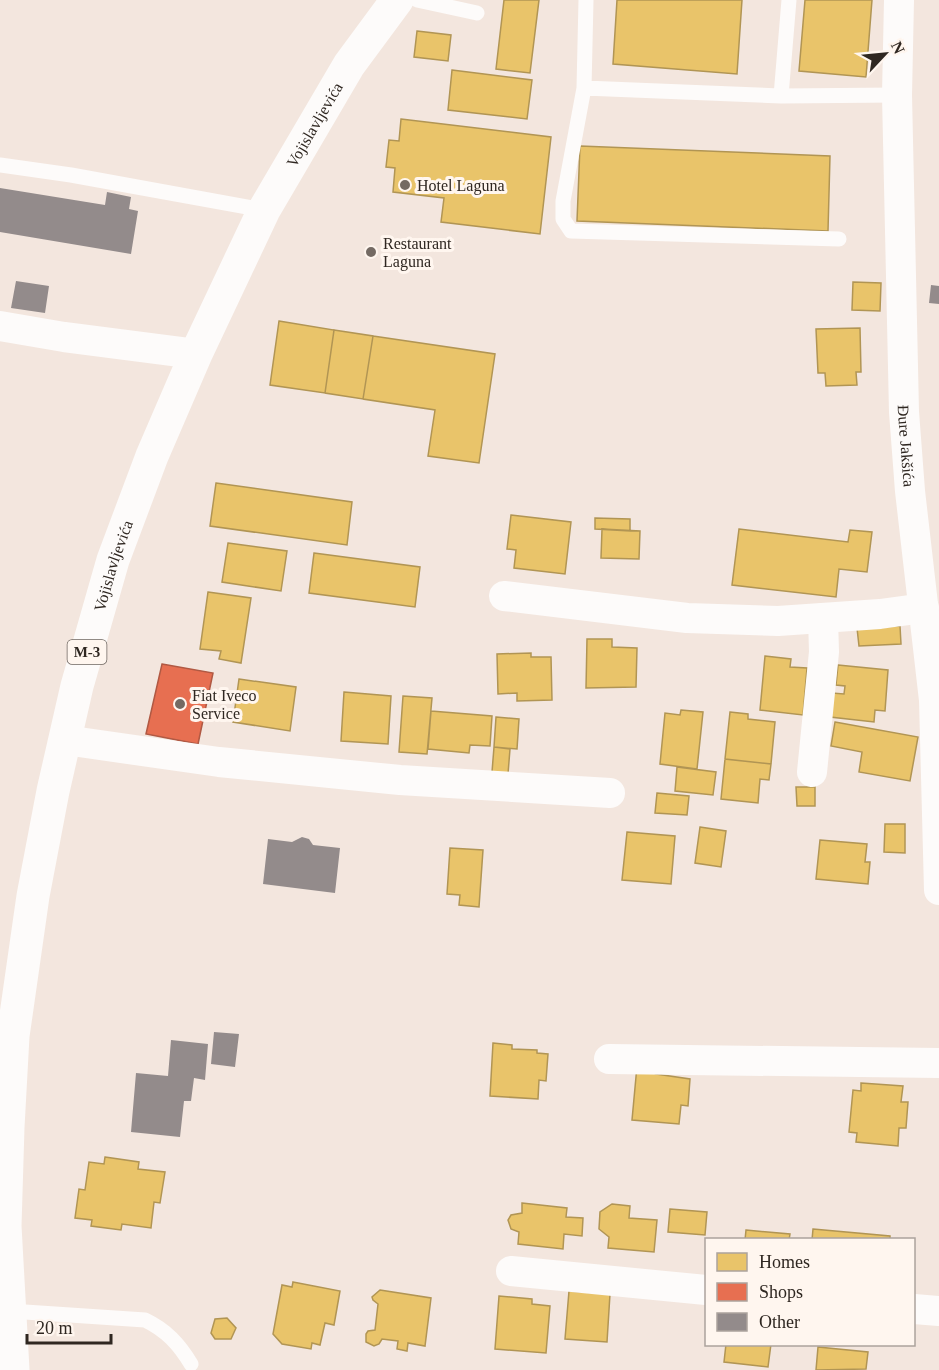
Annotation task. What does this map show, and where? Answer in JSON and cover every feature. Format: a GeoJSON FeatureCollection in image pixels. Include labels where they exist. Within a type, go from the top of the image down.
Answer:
{"type":"FeatureCollection","features":[{"type":"Feature","properties":{"kind":"main road","name":"Vojislavljevića"},"geometry":{"type":"LineString","coordinates":[[8,1356],[10,1311],[5,1226],[13,1036],[33,896],[52,791],[77,686],[112,560],[152,456],[196,354],[264,210],[350,65],[397,0]]}},
{"type":"Feature","properties":{"kind":"street","name":"Đure Jakšića"},"geometry":{"type":"LineString","coordinates":[[899,0],[897,95],[904,412],[910,491],[934,700],[939,890]]}},
{"type":"Feature","properties":{"kind":"street"},"geometry":{"type":"LineString","coordinates":[[0,326],[64,337],[196,354]]}},
{"type":"Feature","properties":{"kind":"street"},"geometry":{"type":"LineString","coordinates":[[504,596],[687,618],[778,621],[924,608]]}},
{"type":"Feature","properties":{"kind":"street"},"geometry":{"type":"LineString","coordinates":[[812,772],[824,652],[823,618]]}},
{"type":"Feature","properties":{"kind":"street"},"geometry":{"type":"LineString","coordinates":[[65,740],[219,762],[400,780],[610,793]]}},
{"type":"Feature","properties":{"kind":"street"},"geometry":{"type":"LineString","coordinates":[[609,1059],[939,1063]]}},
{"type":"Feature","properties":{"kind":"street"},"geometry":{"type":"LineString","coordinates":[[511,1272],[705,1290]]}},
{"type":"Feature","properties":{"kind":"street"},"geometry":{"type":"LineString","coordinates":[[915,1309],[939,1311]]}},
{"type":"Feature","properties":{"kind":"lane"},"geometry":{"type":"LineString","coordinates":[[417,0],[477,13]]}},
{"type":"Feature","properties":{"kind":"lane"},"geometry":{"type":"LineString","coordinates":[[586,0],[584,88],[563,201],[563,219],[572,231],[839,239]]}},
{"type":"Feature","properties":{"kind":"lane"},"geometry":{"type":"LineString","coordinates":[[781,96],[789,0]]}},
{"type":"Feature","properties":{"kind":"lane"},"geometry":{"type":"LineString","coordinates":[[584,88],[781,96],[897,95]]}},
{"type":"Feature","properties":{"kind":"lane"},"geometry":{"type":"LineString","coordinates":[[0,165],[71,175],[264,210]]}},
{"type":"Feature","properties":{"kind":"lane"},"geometry":{"type":"LineString","coordinates":[[10,1311],[145,1320],[161,1328],[181,1348],[191,1364]]}},
{"type":"Feature","properties":{"kind":"building: Homes"},"geometry":{"type":"Polygon","coordinates":[[[504,0],[539,0],[530,73],[496,69],[504,0]]]}},
{"type":"Feature","properties":{"kind":"building: Homes"},"geometry":{"type":"Polygon","coordinates":[[[617,0],[742,0],[737,74],[613,64],[617,0]]]}},
{"type":"Feature","properties":{"kind":"building: Homes"},"geometry":{"type":"Polygon","coordinates":[[[805,0],[872,0],[866,77],[799,71],[805,0]]]}},
{"type":"Feature","properties":{"kind":"building: Homes"},"geometry":{"type":"Polygon","coordinates":[[[417,31],[451,35],[448,61],[414,57],[417,31]]]}},
{"type":"Feature","properties":{"kind":"building: Homes"},"geometry":{"type":"Polygon","coordinates":[[[452,70],[532,80],[527,119],[448,110],[452,70]]]}},
{"type":"Feature","properties":{"kind":"building: Homes"},"geometry":{"type":"Polygon","coordinates":[[[401,119],[551,137],[540,234],[441,222],[444,198],[393,192],[395,168],[386,167],[389,140],[399,141],[401,119]]]}},
{"type":"Feature","properties":{"kind":"building: Homes"},"geometry":{"type":"Polygon","coordinates":[[[580,146],[830,156],[828,231],[577,221],[580,146]]]}},
{"type":"Feature","properties":{"kind":"building: Homes"},"geometry":{"type":"Polygon","coordinates":[[[853,282],[881,283],[880,311],[852,310],[853,282]]]}},
{"type":"Feature","properties":{"kind":"building: Homes"},"geometry":{"type":"Polygon","coordinates":[[[279,321],[334,330],[325,393],[270,385],[279,321]]]}},
{"type":"Feature","properties":{"kind":"building: Homes"},"geometry":{"type":"Polygon","coordinates":[[[860,328],[861,372],[856,372],[857,385],[826,386],[825,373],[818,373],[816,329],[860,328]]]}},
{"type":"Feature","properties":{"kind":"building: Homes"},"geometry":{"type":"Polygon","coordinates":[[[334,330],[373,336],[363,399],[325,393],[334,330]]]}},
{"type":"Feature","properties":{"kind":"building: Homes"},"geometry":{"type":"Polygon","coordinates":[[[373,336],[495,354],[479,463],[428,456],[435,410],[363,399],[373,336]]]}},
{"type":"Feature","properties":{"kind":"building: Homes"},"geometry":{"type":"Polygon","coordinates":[[[216,483],[352,502],[347,545],[210,526],[216,483]]]}},
{"type":"Feature","properties":{"kind":"building: Homes"},"geometry":{"type":"Polygon","coordinates":[[[511,515],[571,522],[565,574],[514,568],[516,550],[507,549],[511,515]]]}},
{"type":"Feature","properties":{"kind":"building: Homes"},"geometry":{"type":"Polygon","coordinates":[[[595,518],[630,519],[630,531],[595,529],[595,518]]]}},
{"type":"Feature","properties":{"kind":"building: Homes"},"geometry":{"type":"Polygon","coordinates":[[[602,529],[640,531],[639,559],[601,558],[602,529]]]}},
{"type":"Feature","properties":{"kind":"building: Homes"},"geometry":{"type":"Polygon","coordinates":[[[739,529],[848,542],[850,530],[872,532],[867,572],[839,569],[836,597],[732,585],[739,529]]]}},
{"type":"Feature","properties":{"kind":"building: Homes"},"geometry":{"type":"Polygon","coordinates":[[[228,543],[287,551],[281,591],[222,582],[228,543]]]}},
{"type":"Feature","properties":{"kind":"building: Homes"},"geometry":{"type":"Polygon","coordinates":[[[314,553],[420,567],[415,607],[309,593],[314,553]]]}},
{"type":"Feature","properties":{"kind":"building: Homes"},"geometry":{"type":"Polygon","coordinates":[[[208,592],[251,598],[241,663],[219,659],[221,651],[200,649],[208,592]]]}},
{"type":"Feature","properties":{"kind":"building: Homes"},"geometry":{"type":"Polygon","coordinates":[[[900,626],[901,644],[859,646],[857,628],[900,626]]]}},
{"type":"Feature","properties":{"kind":"building: Homes"},"geometry":{"type":"Polygon","coordinates":[[[587,639],[612,639],[612,647],[637,648],[636,687],[586,688],[587,639]]]}},
{"type":"Feature","properties":{"kind":"building: Homes"},"geometry":{"type":"Polygon","coordinates":[[[531,653],[531,657],[551,657],[552,700],[517,701],[517,693],[498,694],[497,654],[531,653]]]}},
{"type":"Feature","properties":{"kind":"building: Homes"},"geometry":{"type":"Polygon","coordinates":[[[765,656],[791,659],[790,667],[807,668],[803,715],[760,710],[765,656]]]}},
{"type":"Feature","properties":{"kind":"building: Homes"},"geometry":{"type":"Polygon","coordinates":[[[838,665],[888,670],[885,711],[875,710],[874,722],[830,717],[832,693],[844,694],[845,686],[836,685],[838,665]]]}},
{"type":"Feature","properties":{"kind":"building: Homes"},"geometry":{"type":"Polygon","coordinates":[[[239,679],[296,687],[290,731],[233,722],[239,679]]]}},
{"type":"Feature","properties":{"kind":"building: Homes"},"geometry":{"type":"Polygon","coordinates":[[[344,692],[391,696],[388,744],[341,741],[344,692]]]}},
{"type":"Feature","properties":{"kind":"building: Homes"},"geometry":{"type":"Polygon","coordinates":[[[403,696],[432,698],[427,754],[399,752],[403,696]]]}},
{"type":"Feature","properties":{"kind":"building: Homes"},"geometry":{"type":"Polygon","coordinates":[[[681,710],[703,712],[697,769],[660,764],[665,713],[680,715],[681,710]]]}},
{"type":"Feature","properties":{"kind":"building: Homes"},"geometry":{"type":"Polygon","coordinates":[[[431,711],[492,716],[490,746],[470,745],[469,753],[428,749],[431,711]]]}},
{"type":"Feature","properties":{"kind":"building: Homes"},"geometry":{"type":"Polygon","coordinates":[[[730,712],[748,714],[748,719],[775,722],[771,764],[725,759],[730,712]]]}},
{"type":"Feature","properties":{"kind":"building: Homes"},"geometry":{"type":"Polygon","coordinates":[[[496,717],[519,719],[517,749],[494,747],[496,717]]]}},
{"type":"Feature","properties":{"kind":"building: Homes"},"geometry":{"type":"Polygon","coordinates":[[[835,722],[918,737],[910,781],[859,772],[862,752],[831,746],[835,722]]]}},
{"type":"Feature","properties":{"kind":"building: Homes"},"geometry":{"type":"Polygon","coordinates":[[[494,747],[510,749],[508,774],[492,772],[494,747]]]}},
{"type":"Feature","properties":{"kind":"building: Homes"},"geometry":{"type":"Polygon","coordinates":[[[725,759],[771,764],[769,780],[760,779],[758,803],[721,799],[725,759]]]}},
{"type":"Feature","properties":{"kind":"building: Homes"},"geometry":{"type":"Polygon","coordinates":[[[677,767],[716,772],[713,795],[675,791],[677,767]]]}},
{"type":"Feature","properties":{"kind":"building: Homes"},"geometry":{"type":"Polygon","coordinates":[[[796,787],[815,787],[815,806],[797,806],[796,787]]]}},
{"type":"Feature","properties":{"kind":"building: Homes"},"geometry":{"type":"Polygon","coordinates":[[[657,793],[689,796],[687,815],[655,813],[657,793]]]}},
{"type":"Feature","properties":{"kind":"building: Homes"},"geometry":{"type":"Polygon","coordinates":[[[885,824],[905,824],[905,853],[884,852],[885,824]]]}},
{"type":"Feature","properties":{"kind":"building: Homes"},"geometry":{"type":"Polygon","coordinates":[[[700,827],[726,831],[721,867],[695,863],[700,827]]]}},
{"type":"Feature","properties":{"kind":"building: Homes"},"geometry":{"type":"Polygon","coordinates":[[[627,832],[675,836],[671,884],[622,880],[627,832]]]}},
{"type":"Feature","properties":{"kind":"building: Homes"},"geometry":{"type":"Polygon","coordinates":[[[820,840],[867,844],[865,862],[870,862],[868,884],[816,879],[820,840]]]}},
{"type":"Feature","properties":{"kind":"building: Homes"},"geometry":{"type":"Polygon","coordinates":[[[450,848],[483,850],[479,907],[459,905],[460,895],[447,894],[450,848]]]}},
{"type":"Feature","properties":{"kind":"building: Homes"},"geometry":{"type":"Polygon","coordinates":[[[493,1043],[512,1045],[512,1049],[537,1050],[537,1053],[548,1054],[546,1081],[539,1080],[538,1099],[490,1096],[493,1043]]]}},
{"type":"Feature","properties":{"kind":"building: Homes"},"geometry":{"type":"Polygon","coordinates":[[[637,1066],[656,1074],[690,1079],[688,1106],[681,1105],[679,1124],[632,1120],[637,1066]]]}},
{"type":"Feature","properties":{"kind":"building: Homes"},"geometry":{"type":"Polygon","coordinates":[[[861,1083],[903,1086],[901,1102],[908,1102],[906,1128],[899,1128],[898,1146],[856,1142],[857,1133],[849,1132],[853,1090],[861,1091],[861,1083]]]}},
{"type":"Feature","properties":{"kind":"building: Homes"},"geometry":{"type":"Polygon","coordinates":[[[105,1157],[139,1162],[138,1169],[165,1172],[160,1203],[154,1202],[151,1228],[122,1224],[121,1230],[91,1226],[92,1220],[75,1218],[79,1189],[85,1190],[89,1162],[104,1164],[105,1157]]]}},
{"type":"Feature","properties":{"kind":"building: Homes"},"geometry":{"type":"Polygon","coordinates":[[[522,1203],[567,1208],[566,1217],[583,1218],[582,1236],[564,1234],[563,1249],[518,1244],[519,1232],[511,1229],[508,1220],[511,1215],[522,1213],[522,1203]]]}},
{"type":"Feature","properties":{"kind":"building: Homes"},"geometry":{"type":"Polygon","coordinates":[[[612,1204],[630,1206],[629,1218],[657,1220],[654,1252],[608,1248],[609,1237],[599,1229],[600,1212],[612,1204]]]}},
{"type":"Feature","properties":{"kind":"building: Homes"},"geometry":{"type":"Polygon","coordinates":[[[670,1209],[707,1212],[705,1235],[668,1232],[670,1209]]]}},
{"type":"Feature","properties":{"kind":"building: Homes"},"geometry":{"type":"Polygon","coordinates":[[[813,1229],[890,1236],[890,1238],[812,1238],[813,1229]]]}},
{"type":"Feature","properties":{"kind":"building: Homes"},"geometry":{"type":"Polygon","coordinates":[[[746,1230],[790,1234],[789,1238],[745,1238],[746,1230]]]}},
{"type":"Feature","properties":{"kind":"building: Homes"},"geometry":{"type":"Polygon","coordinates":[[[293,1282],[340,1291],[334,1325],[325,1323],[320,1345],[312,1343],[311,1349],[282,1344],[273,1334],[282,1285],[292,1287],[293,1282]]]}},
{"type":"Feature","properties":{"kind":"building: Homes"},"geometry":{"type":"Polygon","coordinates":[[[380,1290],[431,1298],[425,1346],[408,1343],[407,1351],[397,1349],[398,1341],[382,1339],[374,1346],[366,1342],[368,1331],[375,1330],[378,1304],[372,1297],[380,1290]]]}},
{"type":"Feature","properties":{"kind":"building: Homes"},"geometry":{"type":"Polygon","coordinates":[[[569,1291],[610,1294],[607,1342],[565,1339],[569,1291]]]}},
{"type":"Feature","properties":{"kind":"building: Homes"},"geometry":{"type":"Polygon","coordinates":[[[499,1296],[532,1299],[532,1304],[550,1306],[546,1353],[495,1349],[499,1296]]]}},
{"type":"Feature","properties":{"kind":"building: Homes"},"geometry":{"type":"Polygon","coordinates":[[[227,1318],[236,1328],[231,1339],[215,1339],[211,1333],[215,1319],[227,1318]]]}},
{"type":"Feature","properties":{"kind":"building: Homes"},"geometry":{"type":"Polygon","coordinates":[[[726,1346],[771,1346],[768,1367],[724,1362],[726,1346]]]}},
{"type":"Feature","properties":{"kind":"building: Homes"},"geometry":{"type":"Polygon","coordinates":[[[818,1347],[868,1352],[866,1369],[816,1370],[818,1347]]]}},
{"type":"Feature","properties":{"kind":"building: Shops","name":"Fiat Iveco Service"},"geometry":{"type":"Polygon","coordinates":[[[162,664],[213,673],[198,744],[146,734],[162,664]]]}},
{"type":"Feature","properties":{"kind":"building: Other"},"geometry":{"type":"Polygon","coordinates":[[[0,188],[105,205],[107,192],[131,197],[129,209],[138,211],[131,254],[0,232],[0,188]]]}},
{"type":"Feature","properties":{"kind":"building: Other"},"geometry":{"type":"Polygon","coordinates":[[[16,281],[49,286],[45,313],[11,308],[16,281]]]}},
{"type":"Feature","properties":{"kind":"building: Other"},"geometry":{"type":"Polygon","coordinates":[[[931,285],[939,286],[939,304],[929,303],[931,285]]]}},
{"type":"Feature","properties":{"kind":"building: Other"},"geometry":{"type":"Polygon","coordinates":[[[302,837],[309,839],[313,845],[340,848],[335,893],[263,884],[268,839],[292,842],[302,837]]]}},
{"type":"Feature","properties":{"kind":"building: Other"},"geometry":{"type":"Polygon","coordinates":[[[214,1032],[239,1034],[235,1067],[211,1064],[214,1032]]]}},
{"type":"Feature","properties":{"kind":"building: Other"},"geometry":{"type":"Polygon","coordinates":[[[171,1040],[208,1044],[205,1080],[194,1078],[191,1101],[184,1101],[180,1137],[131,1132],[136,1073],[168,1076],[171,1040]]]}},
{"type":"Feature","properties":{"kind":"place","name":"Hotel Laguna"},"geometry":{"type":"Point","coordinates":[405,185]}},
{"type":"Feature","properties":{"kind":"place","name":"Restaurant Laguna"},"geometry":{"type":"Point","coordinates":[371,252]}},
{"type":"Feature","properties":{"kind":"place","name":"Fiat Iveco Service"},"geometry":{"type":"Point","coordinates":[180,704]}}]}
